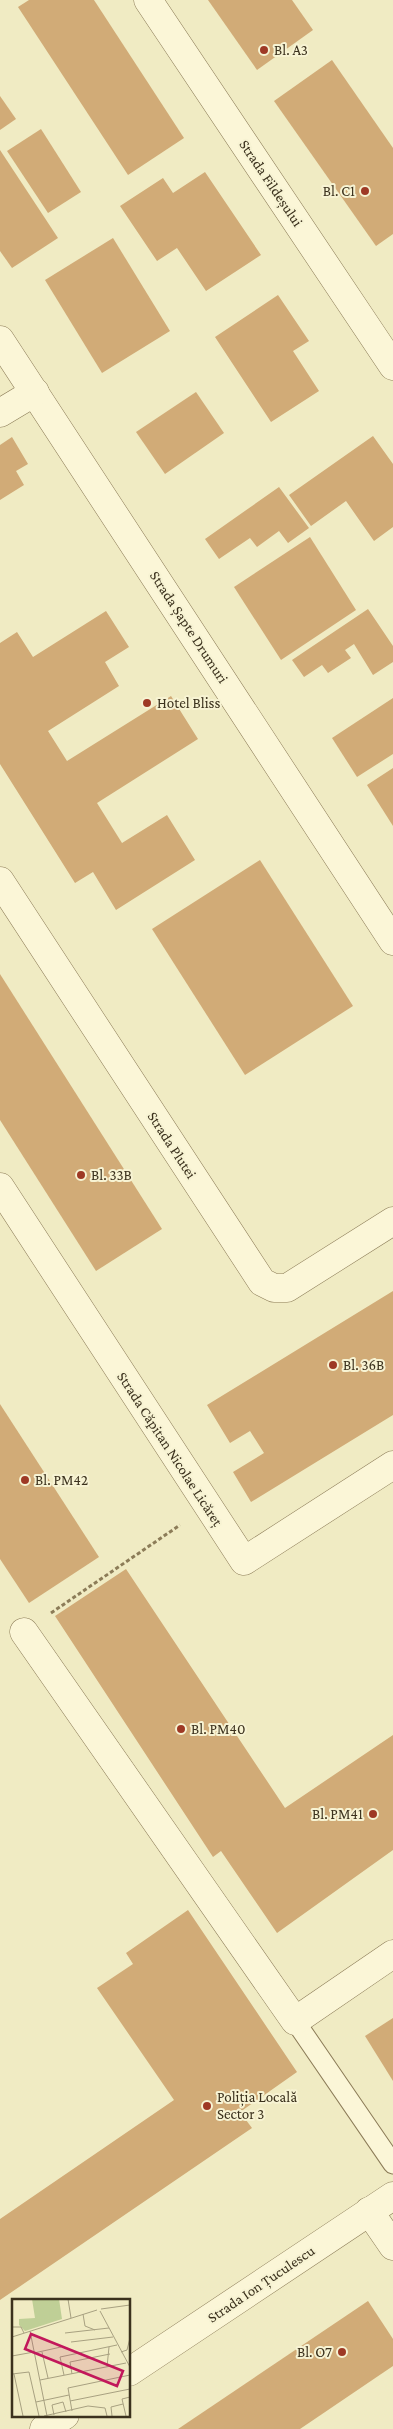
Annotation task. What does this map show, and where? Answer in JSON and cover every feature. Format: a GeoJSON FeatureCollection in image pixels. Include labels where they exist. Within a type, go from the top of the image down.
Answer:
{"type":"FeatureCollection","features":[{"type":"Feature","properties":{"kind":"street","name":"Strada Fildeșului"},"geometry":{"type":"LineString","coordinates":[[148,0],[393,366]]}},
{"type":"Feature","properties":{"kind":"street","name":"Strada Șapte Drumuri"},"geometry":{"type":"LineString","coordinates":[[0,340],[393,941]]}},
{"type":"Feature","properties":{"kind":"street"},"geometry":{"type":"LineString","coordinates":[[0,413],[35,392]]}},
{"type":"Feature","properties":{"kind":"street","name":"Strada Plutei"},"geometry":{"type":"LineString","coordinates":[[0,881],[262,1282],[274,1288],[287,1288],[393,1221]]}},
{"type":"Feature","properties":{"kind":"street","name":"Strada Căpitan Nicolae Licăreț"},"geometry":{"type":"LineString","coordinates":[[0,1187],[244,1561],[393,1465]]}},
{"type":"Feature","properties":{"kind":"street"},"geometry":{"type":"LineString","coordinates":[[24,1632],[294,2021],[393,1954]]}},
{"type":"Feature","properties":{"kind":"street","name":"Strada Ion Țuculescu"},"geometry":{"type":"LineString","coordinates":[[130,2371],[393,2196]]}},
{"type":"Feature","properties":{"kind":"street"},"geometry":{"type":"LineString","coordinates":[[369,2211],[393,2246]]}},
{"type":"Feature","properties":{"kind":"street"},"geometry":{"type":"LineString","coordinates":[[44,2429],[64,2416]]}},
{"type":"Feature","properties":{"kind":"lane"},"geometry":{"type":"LineString","coordinates":[[294,2021],[393,2164]]}},
{"type":"Feature","properties":{"kind":"path"},"geometry":{"type":"LineString","coordinates":[[24,1632],[207,1506]]}},
{"type":"Feature","properties":{"kind":"building"},"geometry":{"type":"Polygon","coordinates":[[[29,0],[94,0],[184,138],[128,175],[18,7],[29,0]]]}},
{"type":"Feature","properties":{"kind":"building","name":"Bl. A3"},"geometry":{"type":"Polygon","coordinates":[[[208,0],[292,0],[313,30],[257,70],[208,0]]]}},
{"type":"Feature","properties":{"kind":"building","name":"Bl. C1"},"geometry":{"type":"Polygon","coordinates":[[[332,60],[393,148],[393,234],[376,246],[274,101],[332,60]]]}},
{"type":"Feature","properties":{"kind":"building"},"geometry":{"type":"Polygon","coordinates":[[[0,96],[16,119],[0,130],[0,96]]]}},
{"type":"Feature","properties":{"kind":"building"},"geometry":{"type":"Polygon","coordinates":[[[41,129],[81,192],[48,213],[7,151],[41,129]]]}},
{"type":"Feature","properties":{"kind":"building"},"geometry":{"type":"Polygon","coordinates":[[[0,150],[58,238],[12,268],[0,251],[0,150]]]}},
{"type":"Feature","properties":{"kind":"building"},"geometry":{"type":"Polygon","coordinates":[[[205,172],[261,255],[206,291],[177,248],[157,261],[120,206],[163,178],[173,193],[205,172]]]}},
{"type":"Feature","properties":{"kind":"building"},"geometry":{"type":"Polygon","coordinates":[[[113,238],[170,331],[102,373],[45,280],[113,238]]]}},
{"type":"Feature","properties":{"kind":"building"},"geometry":{"type":"Polygon","coordinates":[[[278,295],[309,341],[293,351],[319,391],[271,422],[215,337],[278,295]]]}},
{"type":"Feature","properties":{"kind":"building"},"geometry":{"type":"Polygon","coordinates":[[[196,392],[224,433],[165,474],[136,432],[196,392]]]}},
{"type":"Feature","properties":{"kind":"building"},"geometry":{"type":"Polygon","coordinates":[[[373,436],[393,464],[393,527],[374,541],[346,501],[311,526],[289,495],[373,436]]]}},
{"type":"Feature","properties":{"kind":"building"},"geometry":{"type":"Polygon","coordinates":[[[12,437],[28,464],[16,471],[24,485],[0,500],[0,445],[12,437]]]}},
{"type":"Feature","properties":{"kind":"building"},"geometry":{"type":"Polygon","coordinates":[[[279,487],[309,528],[288,543],[279,531],[257,547],[250,538],[219,559],[205,539],[279,487]]]}},
{"type":"Feature","properties":{"kind":"building"},"geometry":{"type":"Polygon","coordinates":[[[310,537],[356,610],[281,660],[234,587],[310,537]]]}},
{"type":"Feature","properties":{"kind":"building"},"geometry":{"type":"Polygon","coordinates":[[[368,609],[393,646],[393,662],[373,675],[354,644],[345,650],[351,658],[328,673],[322,665],[304,677],[292,660],[368,609]]]}},
{"type":"Feature","properties":{"kind":"building"},"geometry":{"type":"Polygon","coordinates":[[[106,611],[129,647],[105,662],[119,686],[48,731],[67,761],[171,696],[198,739],[97,803],[122,843],[167,815],[195,860],[116,910],[93,872],[75,883],[0,764],[0,643],[17,632],[33,657],[106,611]]]}},
{"type":"Feature","properties":{"kind":"building"},"geometry":{"type":"Polygon","coordinates":[[[393,698],[393,754],[357,777],[332,738],[393,698]]]}},
{"type":"Feature","properties":{"kind":"building"},"geometry":{"type":"Polygon","coordinates":[[[393,768],[393,826],[367,785],[393,768]]]}},
{"type":"Feature","properties":{"kind":"building"},"geometry":{"type":"Polygon","coordinates":[[[260,860],[353,1006],[245,1075],[152,929],[260,860]]]}},
{"type":"Feature","properties":{"kind":"building","name":"Bl. 33B"},"geometry":{"type":"Polygon","coordinates":[[[0,974],[162,1229],[96,1271],[0,1120],[0,974]]]}},
{"type":"Feature","properties":{"kind":"building","name":"Bl. 36B"},"geometry":{"type":"Polygon","coordinates":[[[393,1291],[393,1415],[251,1502],[233,1472],[264,1453],[250,1431],[230,1443],[207,1405],[393,1291]]]}},
{"type":"Feature","properties":{"kind":"building","name":"Bl. PM42"},"geometry":{"type":"Polygon","coordinates":[[[0,1404],[99,1557],[29,1603],[0,1559],[0,1404]]]}},
{"type":"Feature","properties":{"kind":"building","name":"Bl. PM40"},"geometry":{"type":"Polygon","coordinates":[[[126,1569],[285,1808],[393,1735],[393,1850],[277,1933],[221,1851],[213,1857],[55,1616],[126,1569]]]}},
{"type":"Feature","properties":{"kind":"building","name":"Poliția Locală Sector 3"},"geometry":{"type":"Polygon","coordinates":[[[188,1910],[297,2072],[240,2112],[252,2128],[0,2300],[0,2219],[174,2100],[97,1988],[133,1964],[126,1953],[188,1910]]]}},
{"type":"Feature","properties":{"kind":"building"},"geometry":{"type":"Polygon","coordinates":[[[393,2018],[393,2081],[365,2036],[393,2018]]]}},
{"type":"Feature","properties":{"kind":"building","name":"Bl. O7"},"geometry":{"type":"Polygon","coordinates":[[[368,2301],[393,2339],[393,2366],[300,2429],[178,2429],[368,2301]]]}},
{"type":"Feature","properties":{"kind":"place","name":"Bl. A3"},"geometry":{"type":"Point","coordinates":[264,50]}},
{"type":"Feature","properties":{"kind":"place","name":"Bl. C1"},"geometry":{"type":"Point","coordinates":[365,191]}},
{"type":"Feature","properties":{"kind":"place","name":"Hotel Bliss"},"geometry":{"type":"Point","coordinates":[147,703]}},
{"type":"Feature","properties":{"kind":"place","name":"Bl. 33B"},"geometry":{"type":"Point","coordinates":[81,1175]}},
{"type":"Feature","properties":{"kind":"place","name":"Bl. 36B"},"geometry":{"type":"Point","coordinates":[333,1365]}},
{"type":"Feature","properties":{"kind":"place","name":"Bl. PM42"},"geometry":{"type":"Point","coordinates":[25,1480]}},
{"type":"Feature","properties":{"kind":"place","name":"Bl. PM40"},"geometry":{"type":"Point","coordinates":[181,1729]}},
{"type":"Feature","properties":{"kind":"place","name":"Bl. PM41"},"geometry":{"type":"Point","coordinates":[373,1814]}},
{"type":"Feature","properties":{"kind":"place","name":"Poliția Locală Sector 3"},"geometry":{"type":"Point","coordinates":[207,2106]}},
{"type":"Feature","properties":{"kind":"place","name":"Bl. O7"},"geometry":{"type":"Point","coordinates":[342,2352]}}]}
